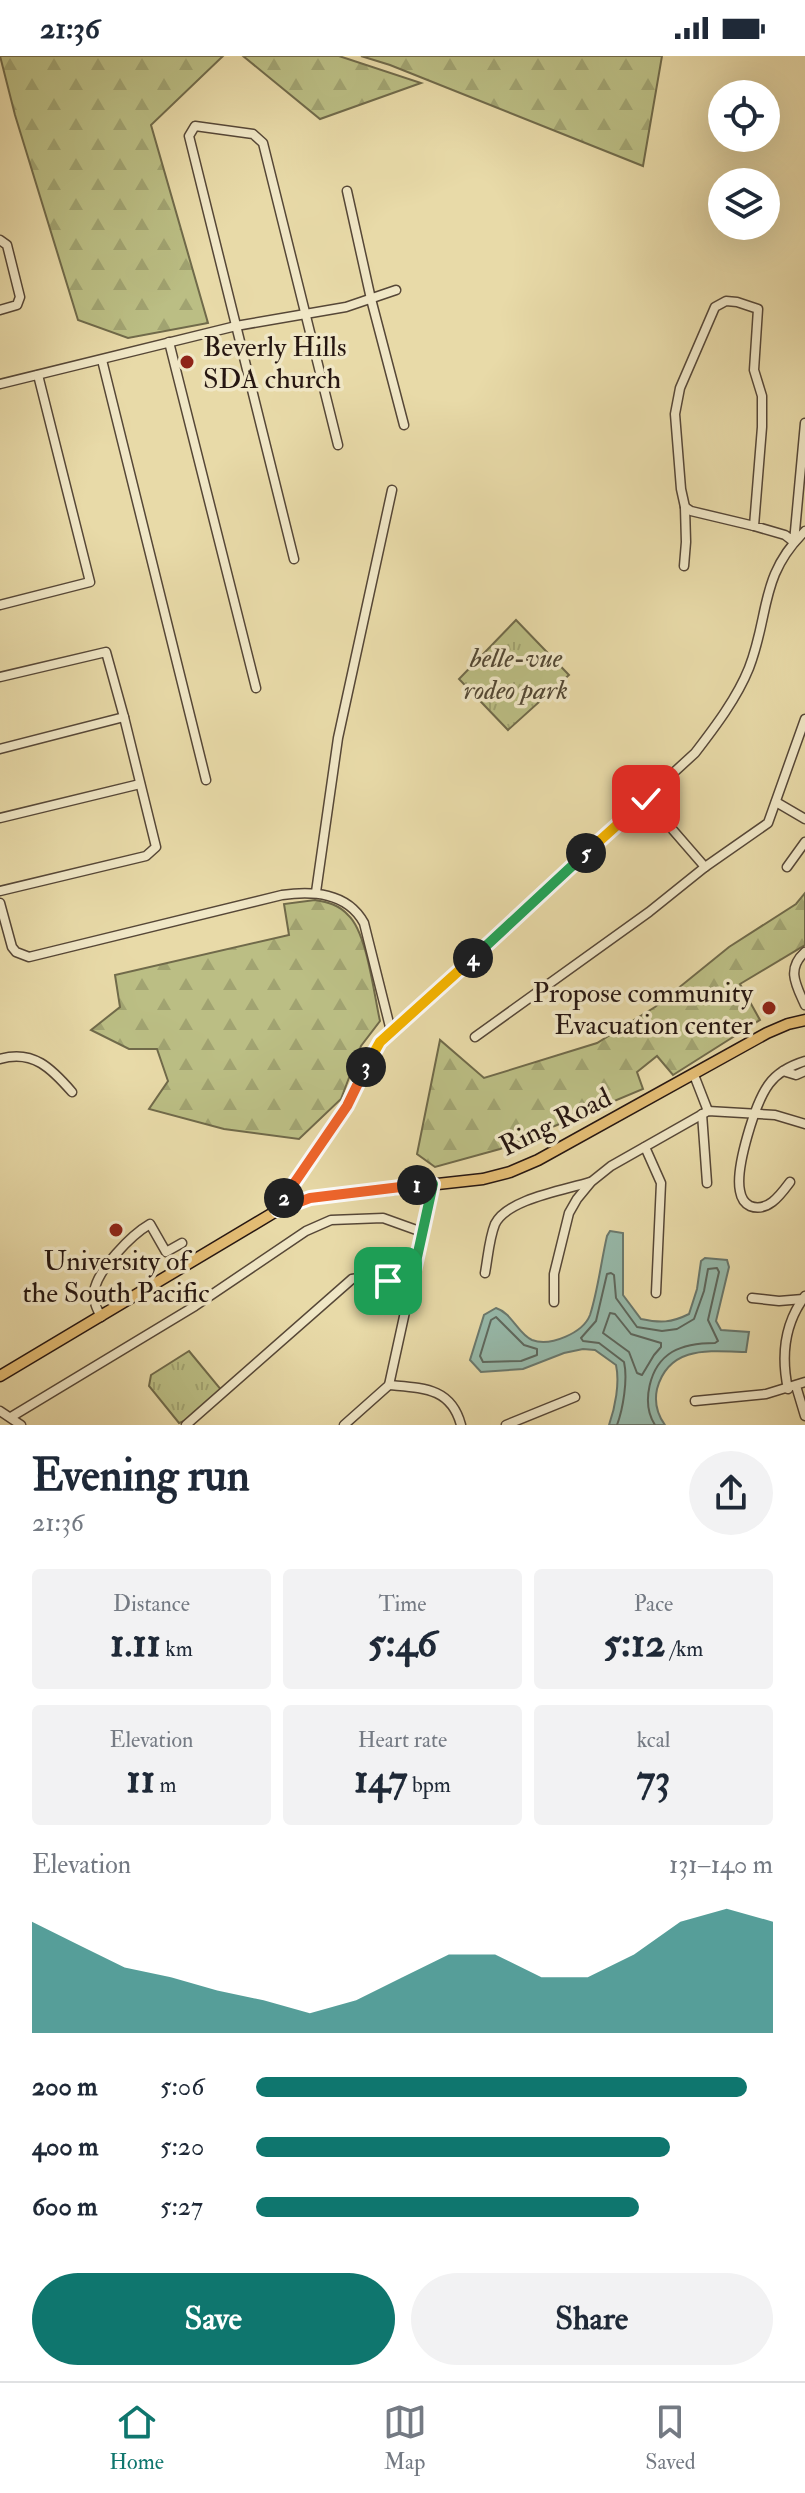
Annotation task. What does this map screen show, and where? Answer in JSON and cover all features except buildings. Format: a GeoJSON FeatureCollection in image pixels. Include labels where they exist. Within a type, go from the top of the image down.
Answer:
{"type":"FeatureCollection","features":[{"type":"Feature","properties":{"kind":"main road","name":"Ring Road"},"geometry":{"type":"LineString","coordinates":[[0,1375],[278,1210],[310,1198],[483,1179],[516,1170],[778,1028],[805,1020]]}},
{"type":"Feature","properties":{"kind":"street"},"geometry":{"type":"LineString","coordinates":[[294,559],[189,136],[195,126],[253,134],[263,143],[338,445]]}},
{"type":"Feature","properties":{"kind":"street"},"geometry":{"type":"LineString","coordinates":[[347,191],[404,425]]}},
{"type":"Feature","properties":{"kind":"street"},"geometry":{"type":"LineString","coordinates":[[0,240],[7,245],[20,297],[17,305],[0,310]]}},
{"type":"Feature","properties":{"kind":"street"},"geometry":{"type":"LineString","coordinates":[[0,384],[236,326],[346,307],[396,290]]}},
{"type":"Feature","properties":{"kind":"street"},"geometry":{"type":"LineString","coordinates":[[684,566],[685,507],[677,450],[677,397],[713,311],[719,303],[726,301],[758,309],[754,370],[762,396],[762,427],[754,526]]}},
{"type":"Feature","properties":{"kind":"street"},"geometry":{"type":"LineString","coordinates":[[169,342],[256,688]]}},
{"type":"Feature","properties":{"kind":"street"},"geometry":{"type":"LineString","coordinates":[[102,360],[206,780]]}},
{"type":"Feature","properties":{"kind":"street"},"geometry":{"type":"LineString","coordinates":[[0,605],[90,582],[38,375]]}},
{"type":"Feature","properties":{"kind":"street"},"geometry":{"type":"LineString","coordinates":[[794,542],[805,423]]}},
{"type":"Feature","properties":{"kind":"street"},"geometry":{"type":"LineString","coordinates":[[316,892],[338,738],[392,490]]}},
{"type":"Feature","properties":{"kind":"street"},"geometry":{"type":"LineString","coordinates":[[685,507],[776,532],[794,542]]}},
{"type":"Feature","properties":{"kind":"street"},"geometry":{"type":"LineString","coordinates":[[278,1210],[288,1190],[347,1106],[370,1057],[391,1031],[695,753],[748,670],[775,571],[805,531]]}},
{"type":"Feature","properties":{"kind":"street"},"geometry":{"type":"LineString","coordinates":[[0,677],[106,652],[156,847],[146,856],[0,891]]}},
{"type":"Feature","properties":{"kind":"street"},"geometry":{"type":"LineString","coordinates":[[0,749],[124,717]]}},
{"type":"Feature","properties":{"kind":"street"},"geometry":{"type":"LineString","coordinates":[[475,1037],[768,823],[805,719]]}},
{"type":"Feature","properties":{"kind":"street"},"geometry":{"type":"LineString","coordinates":[[0,818],[140,784]]}},
{"type":"Feature","properties":{"kind":"street"},"geometry":{"type":"LineString","coordinates":[[646,799],[705,867]]}},
{"type":"Feature","properties":{"kind":"street"},"geometry":{"type":"LineString","coordinates":[[776,802],[805,819]]}},
{"type":"Feature","properties":{"kind":"street"},"geometry":{"type":"LineString","coordinates":[[787,867],[805,842]]}},
{"type":"Feature","properties":{"kind":"street"},"geometry":{"type":"LineString","coordinates":[[0,903],[12,947],[29,957],[282,895],[316,892],[330,896],[360,916],[391,1031]]}},
{"type":"Feature","properties":{"kind":"street"},"geometry":{"type":"LineString","coordinates":[[805,952],[797,960],[793,975],[805,1005]]}},
{"type":"Feature","properties":{"kind":"street"},"geometry":{"type":"LineString","coordinates":[[0,1059],[19,1055],[42,1062],[72,1092]]}},
{"type":"Feature","properties":{"kind":"street"},"geometry":{"type":"LineString","coordinates":[[790,1182],[775,1200],[764,1206],[753,1207],[742,1198],[739,1188],[750,1125],[756,1115],[757,1104],[768,1085],[783,1071],[805,1061]]}},
{"type":"Feature","properties":{"kind":"street"},"geometry":{"type":"LineString","coordinates":[[783,1071],[796,1075],[805,1071]]}},
{"type":"Feature","properties":{"kind":"street"},"geometry":{"type":"LineString","coordinates":[[694,1075],[705,1112],[707,1183]]}},
{"type":"Feature","properties":{"kind":"street"},"geometry":{"type":"LineString","coordinates":[[554,1302],[554,1274],[569,1213],[591,1182],[611,1166],[705,1112],[775,1115],[805,1124]]}},
{"type":"Feature","properties":{"kind":"street"},"geometry":{"type":"LineString","coordinates":[[645,1147],[661,1183],[656,1293]]}},
{"type":"Feature","properties":{"kind":"street"},"geometry":{"type":"LineString","coordinates":[[485,1273],[496,1222],[508,1209],[591,1182]]}},
{"type":"Feature","properties":{"kind":"street"},"geometry":{"type":"LineString","coordinates":[[344,1425],[389,1385],[433,1184]]}},
{"type":"Feature","properties":{"kind":"street"},"geometry":{"type":"LineString","coordinates":[[11,1417],[195,1306],[306,1231],[331,1220],[383,1218],[422,1232]]}},
{"type":"Feature","properties":{"kind":"street"},"geometry":{"type":"LineString","coordinates":[[101,1317],[94,1296],[97,1281],[132,1237],[150,1224],[166,1252],[182,1243]]}},
{"type":"Feature","properties":{"kind":"street"},"geometry":{"type":"LineString","coordinates":[[186,1425],[352,1279],[375,1277],[409,1294]]}},
{"type":"Feature","properties":{"kind":"street"},"geometry":{"type":"LineString","coordinates":[[752,1298],[779,1301],[804,1298]]}},
{"type":"Feature","properties":{"kind":"street"},"geometry":{"type":"LineString","coordinates":[[804,1298],[786,1337],[784,1363],[796,1386],[805,1416]]}},
{"type":"Feature","properties":{"kind":"street"},"geometry":{"type":"LineString","coordinates":[[389,1385],[443,1394],[454,1406],[461,1425]]}},
{"type":"Feature","properties":{"kind":"street"},"geometry":{"type":"LineString","coordinates":[[695,1401],[766,1394],[796,1386]]}},
{"type":"Feature","properties":{"kind":"street"},"geometry":{"type":"LineString","coordinates":[[506,1425],[575,1397]]}},
{"type":"Feature","properties":{"kind":"street"},"geometry":{"type":"LineString","coordinates":[[0,1411],[21,1425]]}},
{"type":"Feature","properties":{"kind":"green space"},"geometry":{"type":"Polygon","coordinates":[[[0,56],[223,56],[151,125],[208,323],[128,338],[78,320],[0,56]]]}},
{"type":"Feature","properties":{"kind":"green space"},"geometry":{"type":"Polygon","coordinates":[[[243,56],[339,56],[421,83],[320,119],[243,56]]]}},
{"type":"Feature","properties":{"kind":"green space"},"geometry":{"type":"Polygon","coordinates":[[[361,56],[662,56],[643,166],[390,65],[361,56]]]}},
{"type":"Feature","properties":{"kind":"green space","name":"belle-vue rodeo park"},"geometry":{"type":"Polygon","coordinates":[[[516,620],[569,675],[508,730],[459,679],[516,620]]]}},
{"type":"Feature","properties":{"kind":"green space"},"geometry":{"type":"Polygon","coordinates":[[[805,893],[805,945],[740,984],[760,1020],[673,1075],[657,1056],[637,1072],[643,1089],[500,1149],[435,1167],[417,1154],[440,1040],[484,1078],[597,1043],[655,1007],[729,947],[796,904],[805,893]]]}},
{"type":"Feature","properties":{"kind":"green space"},"geometry":{"type":"Polygon","coordinates":[[[315,900],[337,906],[355,923],[365,949],[380,1021],[361,1046],[341,1099],[299,1139],[224,1129],[149,1109],[168,1081],[157,1049],[129,1049],[91,1030],[120,1007],[115,975],[289,935],[284,904],[315,900]]]}},
{"type":"Feature","properties":{"kind":"green space"},"geometry":{"type":"Polygon","coordinates":[[[189,1351],[223,1392],[190,1419],[179,1423],[149,1386],[151,1375],[189,1351]]]}},
{"type":"Feature","properties":{"kind":"water"},"geometry":{"type":"Polygon","coordinates":[[[610,1231],[623,1233],[623,1295],[641,1319],[665,1321],[689,1314],[701,1261],[705,1258],[727,1260],[729,1267],[716,1321],[721,1330],[749,1332],[746,1352],[692,1354],[671,1365],[663,1375],[656,1394],[657,1408],[665,1425],[609,1425],[616,1395],[616,1365],[595,1350],[564,1353],[523,1369],[481,1372],[470,1360],[484,1315],[496,1308],[523,1333],[539,1342],[565,1337],[581,1327],[590,1315],[610,1231]]]}},
{"type":"Feature","properties":{"kind":"place","name":"Beverly Hills SDA church"},"geometry":{"type":"Point","coordinates":[187,362]}},
{"type":"Feature","properties":{"kind":"place","name":"Propose community Evacuation center"},"geometry":{"type":"Point","coordinates":[769,1008]}},
{"type":"Feature","properties":{"kind":"place","name":"University of the South Pacific"},"geometry":{"type":"Point","coordinates":[116,1230]}},
{"type":"Feature","properties":{"kind":"route"},"geometry":{"type":"LineString","coordinates":[[388,1281],[401,1292],[409,1294],[433,1184],[310,1198],[278,1210],[288,1190],[347,1106],[380,1042],[646,799]]}}]}
